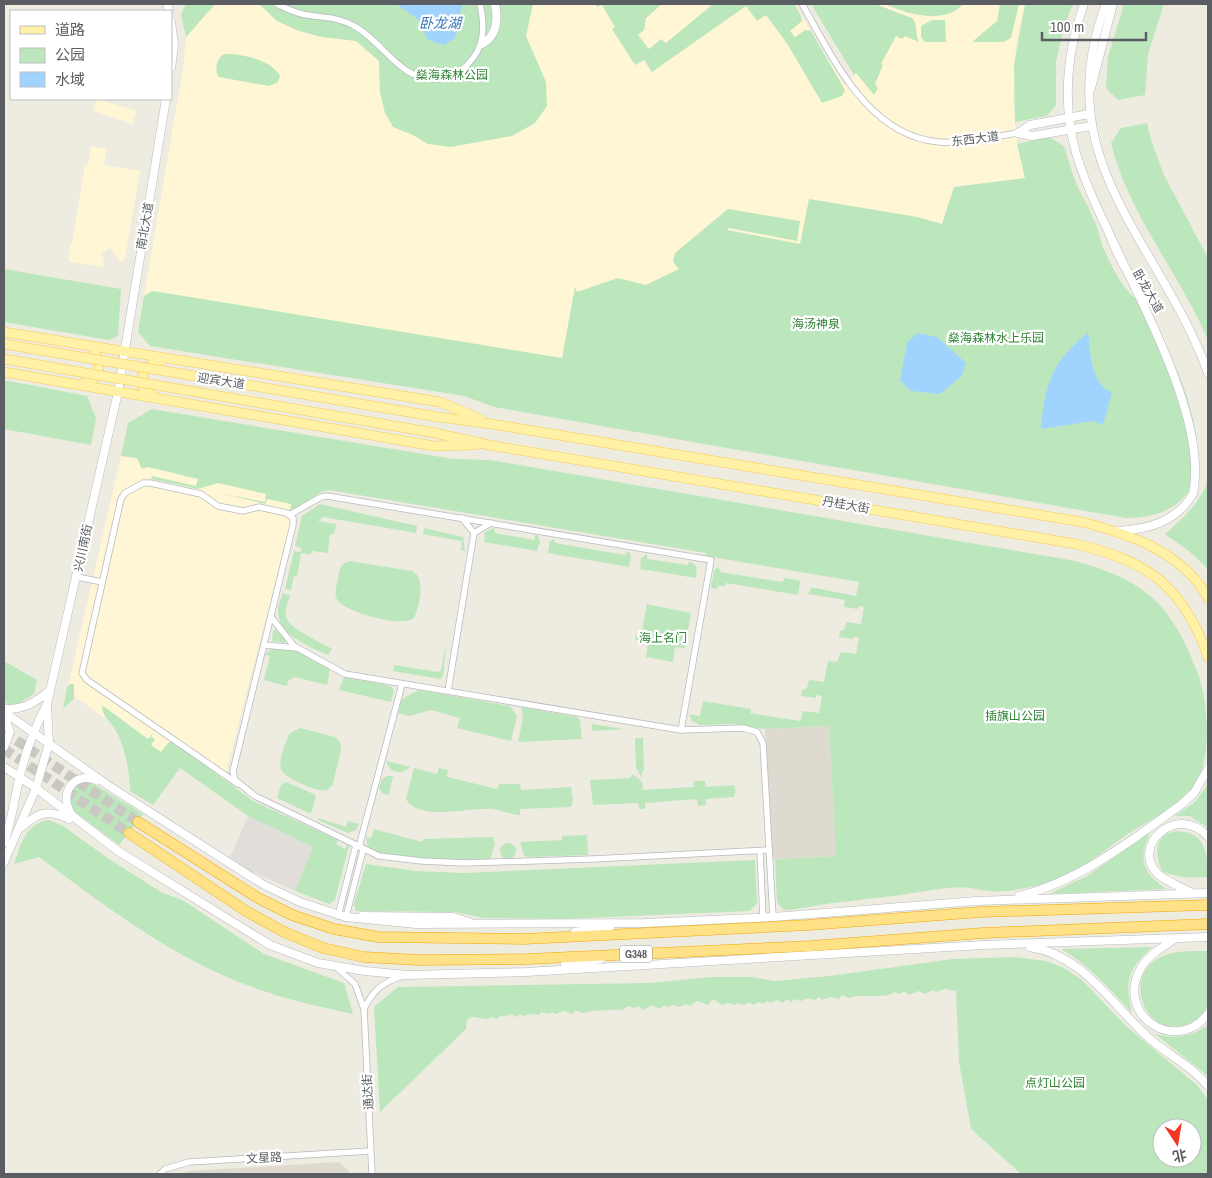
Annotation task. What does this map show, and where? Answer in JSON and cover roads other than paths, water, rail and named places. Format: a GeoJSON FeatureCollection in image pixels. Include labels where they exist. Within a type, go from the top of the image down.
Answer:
{"type":"FeatureCollection","features":[{"type":"Feature","properties":{"kind":"highway","name":"G348"},"geometry":{"type":"LineString","coordinates":[[138,822],[258,898],[292,915],[334,929],[378,937],[417,940],[524,939],[808,926],[981,912],[1208,905]]}},
{"type":"Feature","properties":{"kind":"highway","name":"G348"},"geometry":{"type":"LineString","coordinates":[[129,833],[246,911],[284,932],[323,948],[364,957],[419,960],[527,960],[774,948],[983,933],[1208,924]]}},
{"type":"Feature","properties":{"kind":"main road"},"geometry":{"type":"LineString","coordinates":[[4,332],[123,353],[440,402],[492,424]]}},
{"type":"Feature","properties":{"kind":"main road","name":"迎宾大道"},"geometry":{"type":"LineString","coordinates":[[4,344],[438,417]]}},
{"type":"Feature","properties":{"kind":"main road"},"geometry":{"type":"LineString","coordinates":[[77,385],[91,381],[100,370],[99,359],[95,353],[83,346]]}},
{"type":"Feature","properties":{"kind":"main road","name":"迎宾大道"},"geometry":{"type":"LineString","coordinates":[[4,359],[435,433]]}},
{"type":"Feature","properties":{"kind":"main road"},"geometry":{"type":"LineString","coordinates":[[158,399],[145,391],[142,386],[142,374],[148,366],[168,360]]}},
{"type":"Feature","properties":{"kind":"main road"},"geometry":{"type":"LineString","coordinates":[[4,372],[434,446],[489,445]]}},
{"type":"Feature","properties":{"kind":"main road","name":"丹桂大街"},"geometry":{"type":"LineString","coordinates":[[438,417],[492,424],[1082,522],[1119,531],[1151,545],[1178,564],[1208,598]]}},
{"type":"Feature","properties":{"kind":"main road","name":"丹桂大街"},"geometry":{"type":"LineString","coordinates":[[435,433],[489,445],[1076,544],[1111,553],[1139,566],[1162,580],[1182,603],[1200,634],[1208,657]]}},
{"type":"Feature","properties":{"kind":"street"},"geometry":{"type":"LineString","coordinates":[[278,4],[300,14],[335,18],[353,25],[377,42],[399,66],[415,76],[423,78],[446,78],[456,74],[477,54],[482,44],[483,19],[480,4]]}},
{"type":"Feature","properties":{"kind":"street"},"geometry":{"type":"LineString","coordinates":[[482,44],[488,41],[496,27],[495,4]]}},
{"type":"Feature","properties":{"kind":"street","name":"东西大道"},"geometry":{"type":"LineString","coordinates":[[802,4],[861,99],[886,120],[904,131],[932,141],[953,143],[1018,133],[1030,125],[1089,114]]}},
{"type":"Feature","properties":{"kind":"street"},"geometry":{"type":"LineString","coordinates":[[1084,4],[1070,55],[1067,81],[1070,130],[1077,154],[1122,266],[1137,287],[1158,309]]}},
{"type":"Feature","properties":{"kind":"street","name":"卧龙大道"},"geometry":{"type":"LineString","coordinates":[[1106,4],[1094,37],[1088,76],[1091,126],[1105,175],[1121,208],[1187,326],[1208,373]]}},
{"type":"Feature","properties":{"kind":"street"},"geometry":{"type":"LineString","coordinates":[[1088,97],[1113,4]]}},
{"type":"Feature","properties":{"kind":"street"},"geometry":{"type":"LineString","coordinates":[[172,30],[174,45],[172,60]]}},
{"type":"Feature","properties":{"kind":"street","name":"南北大道"},"geometry":{"type":"LineString","coordinates":[[118,392],[166,100]]}},
{"type":"Feature","properties":{"kind":"street"},"geometry":{"type":"LineString","coordinates":[[1018,133],[1032,136],[1091,126]]}},
{"type":"Feature","properties":{"kind":"street","name":"兴川南街"},"geometry":{"type":"LineString","coordinates":[[4,862],[36,788],[49,743],[47,704],[118,392]]}},
{"type":"Feature","properties":{"kind":"street"},"geometry":{"type":"LineString","coordinates":[[1119,531],[1138,530],[1165,521],[1190,498],[1203,474]]}},
{"type":"Feature","properties":{"kind":"street"},"geometry":{"type":"LineString","coordinates":[[681,730],[711,560],[327,496],[321,496],[298,512],[288,514],[256,507],[243,511],[214,505],[201,494],[150,483],[125,493],[121,499],[82,668],[83,676],[255,796],[373,854],[405,859],[460,863],[592,860],[768,850]]}},
{"type":"Feature","properties":{"kind":"street"},"geometry":{"type":"LineString","coordinates":[[238,784],[234,778],[233,767],[293,525],[298,512]]}},
{"type":"Feature","properties":{"kind":"street"},"geometry":{"type":"LineString","coordinates":[[288,514],[292,518],[293,525]]}},
{"type":"Feature","properties":{"kind":"street"},"geometry":{"type":"LineString","coordinates":[[448,691],[474,533],[462,518]]}},
{"type":"Feature","properties":{"kind":"street"},"geometry":{"type":"LineString","coordinates":[[474,533],[491,523]]}},
{"type":"Feature","properties":{"kind":"street"},"geometry":{"type":"LineString","coordinates":[[77,577],[102,582]]}},
{"type":"Feature","properties":{"kind":"street"},"geometry":{"type":"LineString","coordinates":[[271,617],[298,648],[345,674],[681,730],[743,728],[754,730],[760,734],[763,742],[773,917]]}},
{"type":"Feature","properties":{"kind":"street"},"geometry":{"type":"LineString","coordinates":[[264,645],[298,648]]}},
{"type":"Feature","properties":{"kind":"street"},"geometry":{"type":"LineString","coordinates":[[342,916],[402,684]]}},
{"type":"Feature","properties":{"kind":"street"},"geometry":{"type":"LineString","coordinates":[[4,712],[27,706],[50,690]]}},
{"type":"Feature","properties":{"kind":"street","name":"兴川南街"},"geometry":{"type":"LineString","coordinates":[[4,843],[10,828],[19,777],[33,731],[47,704]]}},
{"type":"Feature","properties":{"kind":"street"},"geometry":{"type":"LineString","coordinates":[[4,712],[109,786],[264,886],[300,902],[342,916],[398,923],[476,925],[645,923],[764,918],[1003,900],[1208,893]]}},
{"type":"Feature","properties":{"kind":"street"},"geometry":{"type":"LineString","coordinates":[[4,712],[10,732],[4,746]]}},
{"type":"Feature","properties":{"kind":"street"},"geometry":{"type":"LineString","coordinates":[[4,767],[36,788],[118,851],[270,945],[318,962],[365,971],[407,975],[526,972],[1011,944],[1208,937]]}},
{"type":"Feature","properties":{"kind":"street"},"geometry":{"type":"LineString","coordinates":[[1003,900],[1049,887],[1083,871],[1182,804],[1194,793],[1208,769]]}},
{"type":"Feature","properties":{"kind":"street"},"geometry":{"type":"LineString","coordinates":[[78,822],[68,811],[66,803],[66,796],[73,782],[86,777],[109,786]]}},
{"type":"Feature","properties":{"kind":"street"},"geometry":{"type":"LineString","coordinates":[[16,832],[38,815],[50,812],[78,822]]}},
{"type":"Feature","properties":{"kind":"street"},"geometry":{"type":"LineString","coordinates":[[1194,893],[1158,874],[1151,866],[1149,855],[1151,846],[1164,828],[1176,824],[1186,823],[1198,828],[1208,837]]}},
{"type":"Feature","properties":{"kind":"street"},"geometry":{"type":"LineString","coordinates":[[760,851],[764,918]]}},
{"type":"Feature","properties":{"kind":"street"},"geometry":{"type":"LineString","coordinates":[[696,920],[808,926]]}},
{"type":"Feature","properties":{"kind":"street"},"geometry":{"type":"LineString","coordinates":[[524,939],[645,923]]}},
{"type":"Feature","properties":{"kind":"street"},"geometry":{"type":"LineString","coordinates":[[1175,939],[1151,956],[1138,973],[1135,980],[1135,994],[1141,1015],[1149,1024],[1164,1030],[1178,1032],[1194,1027],[1208,1014]]}},
{"type":"Feature","properties":{"kind":"street"},"geometry":{"type":"LineString","coordinates":[[1011,944],[1046,949],[1073,963],[1086,973],[1151,1039],[1187,1066],[1208,1086]]}},
{"type":"Feature","properties":{"kind":"street"},"geometry":{"type":"LineString","coordinates":[[774,948],[904,951]]}},
{"type":"Feature","properties":{"kind":"street"},"geometry":{"type":"LineString","coordinates":[[526,972],[629,955]]}},
{"type":"Feature","properties":{"kind":"street","name":"通达街"},"geometry":{"type":"LineString","coordinates":[[335,966],[355,984],[364,1009],[372,1174]]}},
{"type":"Feature","properties":{"kind":"street"},"geometry":{"type":"LineString","coordinates":[[364,1009],[370,996],[379,986],[407,975]]}},
{"type":"Feature","properties":{"kind":"street","name":"文星路"},"geometry":{"type":"LineString","coordinates":[[160,1174],[165,1169],[189,1162],[370,1152]]}},
{"type":"Feature","properties":{"kind":"water","name":"卧龙湖"},"geometry":{"type":"Polygon","coordinates":[[[396,4],[462,4],[455,38],[444,45],[428,40],[418,19],[396,4]]]}},
{"type":"Feature","properties":{"kind":"water"},"geometry":{"type":"Polygon","coordinates":[[[1088,332],[1091,358],[1096,375],[1099,382],[1112,393],[1103,425],[1093,421],[1041,429],[1045,398],[1052,374],[1066,354],[1088,332]]]}},
{"type":"Feature","properties":{"kind":"water"},"geometry":{"type":"Polygon","coordinates":[[[917,333],[937,337],[966,363],[962,376],[940,394],[910,391],[900,380],[907,343],[917,333]]]}},
{"type":"Feature","properties":{"kind":"tunnel"},"geometry":{"type":"LineString","coordinates":[[4,732],[138,822]]}},
{"type":"Feature","properties":{"kind":"tunnel"},"geometry":{"type":"LineString","coordinates":[[4,749],[129,833]]}},
{"type":"Feature","properties":{"kind":"park label","name":"燊海森林公园"},"geometry":{"type":"Point","coordinates":[452,75]}},
{"type":"Feature","properties":{"kind":"park label","name":"海汤神泉"},"geometry":{"type":"Point","coordinates":[816,324]}},
{"type":"Feature","properties":{"kind":"park label","name":"燊海森林水上乐园"},"geometry":{"type":"Point","coordinates":[996,338]}},
{"type":"Feature","properties":{"kind":"park label","name":"海上名门"},"geometry":{"type":"Point","coordinates":[663,638]}},
{"type":"Feature","properties":{"kind":"park label","name":"插旗山公园"},"geometry":{"type":"Point","coordinates":[1015,716]}},
{"type":"Feature","properties":{"kind":"park label","name":"点灯山公园"},"geometry":{"type":"Point","coordinates":[1055,1083]}}]}
